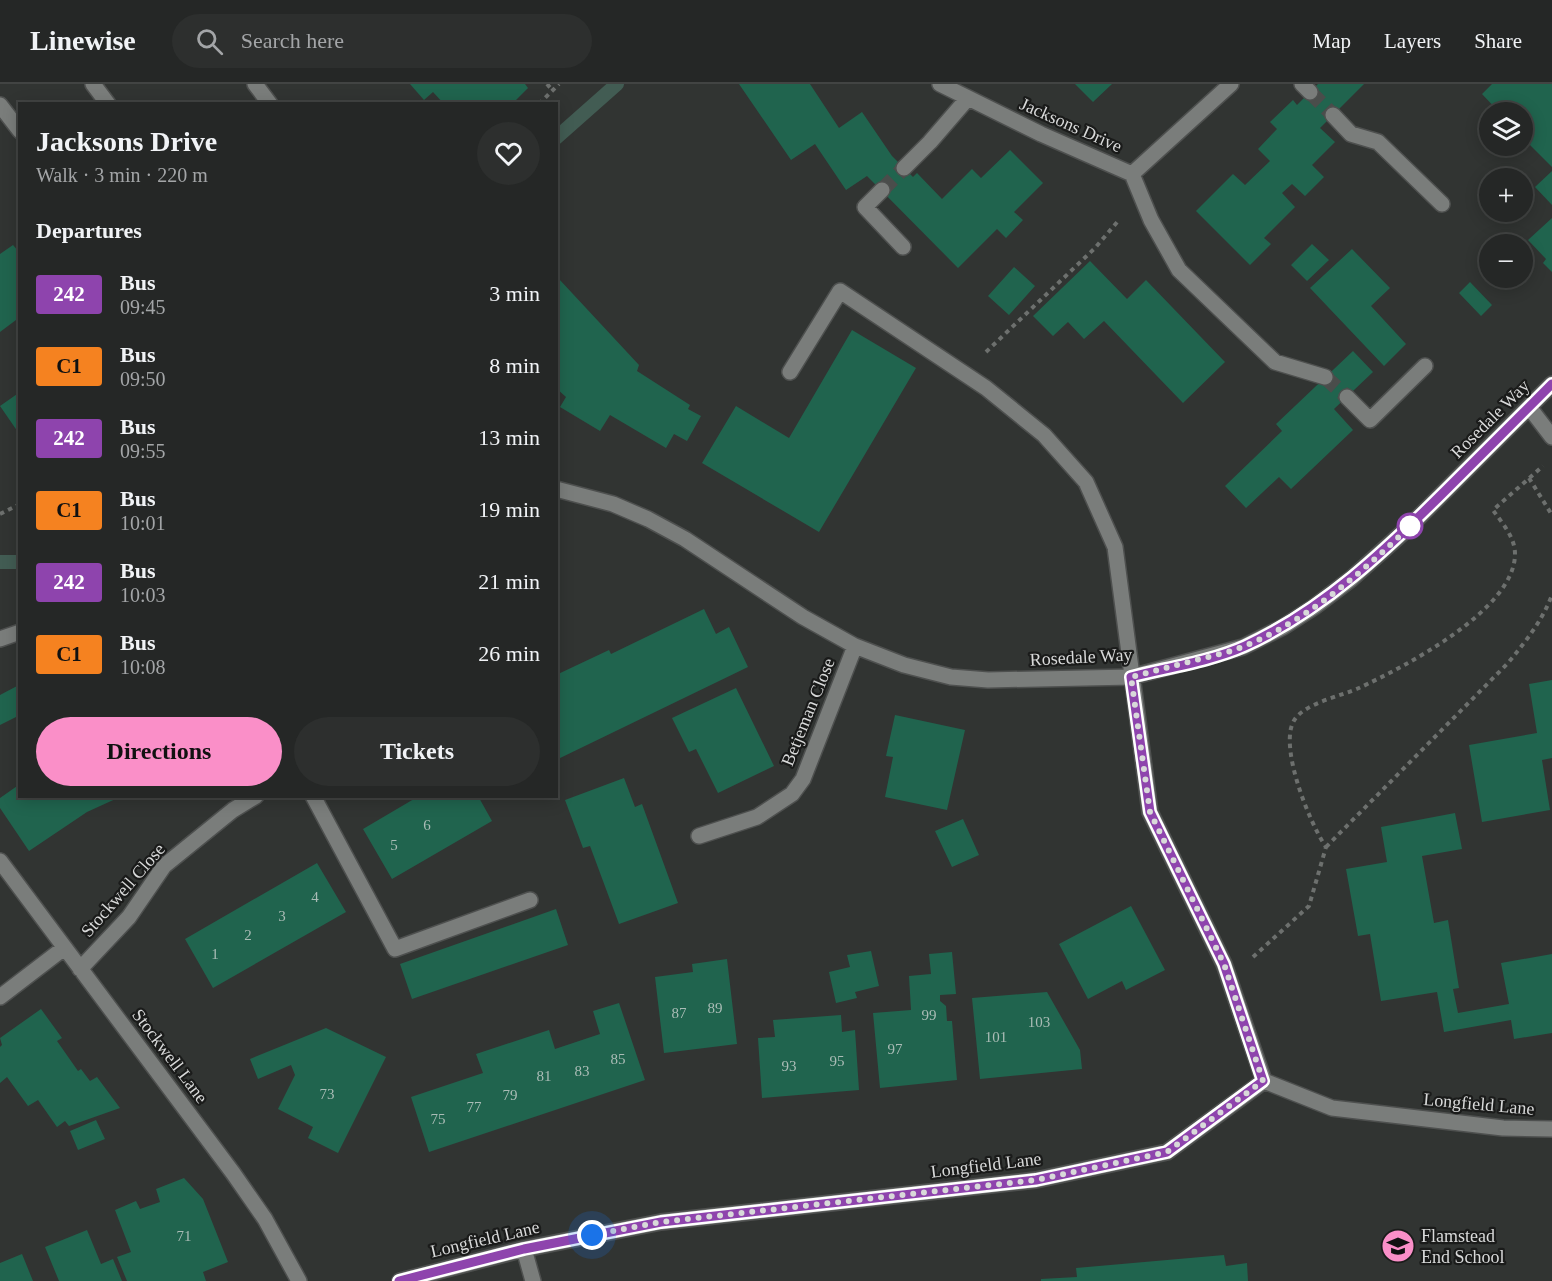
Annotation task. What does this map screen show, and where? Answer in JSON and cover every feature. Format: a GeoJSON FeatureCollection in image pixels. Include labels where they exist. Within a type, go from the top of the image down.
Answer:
{"type":"FeatureCollection","features":[{"type":"Feature","properties":{"kind":"street"},"geometry":{"type":"LineString","coordinates":[[93,84],[106,102]]}},
{"type":"Feature","properties":{"kind":"street"},"geometry":{"type":"LineString","coordinates":[[255,84],[268,102]]}},
{"type":"Feature","properties":{"kind":"street","name":"Jacksons Drive"},"geometry":{"type":"LineString","coordinates":[[940,84],[1041,134],[1132,174],[1231,84]]}},
{"type":"Feature","properties":{"kind":"street"},"geometry":{"type":"LineString","coordinates":[[904,168],[968,98]]}},
{"type":"Feature","properties":{"kind":"street"},"geometry":{"type":"LineString","coordinates":[[0,105],[18,128]]}},
{"type":"Feature","properties":{"kind":"street"},"geometry":{"type":"LineString","coordinates":[[1333,115],[1351,134],[1378,142],[1442,204]]}},
{"type":"Feature","properties":{"kind":"street"},"geometry":{"type":"LineString","coordinates":[[1132,174],[1151,220],[1179,270],[1275,362],[1325,377]]}},
{"type":"Feature","properties":{"kind":"street"},"geometry":{"type":"LineString","coordinates":[[882,190],[865,207],[903,247]]}},
{"type":"Feature","properties":{"kind":"street"},"geometry":{"type":"LineString","coordinates":[[790,372],[840,291],[964,373],[1044,435],[1086,482],[1115,547],[1150,812],[1224,964],[1263,1081]]}},
{"type":"Feature","properties":{"kind":"street"},"geometry":{"type":"LineString","coordinates":[[1347,397],[1370,420],[1425,366]]}},
{"type":"Feature","properties":{"kind":"street","name":"Rosedale Way"},"geometry":{"type":"LineString","coordinates":[[558,490],[613,504],[648,519],[685,539],[803,616],[855,646],[904,664],[951,677],[988,680],[1131,677],[1244,647],[1282,627],[1314,606],[1351,579],[1408,528],[1552,384]]}},
{"type":"Feature","properties":{"kind":"street"},"geometry":{"type":"LineString","coordinates":[[1529,407],[1552,437]]}},
{"type":"Feature","properties":{"kind":"street"},"geometry":{"type":"LineString","coordinates":[[0,639],[18,633]]}},
{"type":"Feature","properties":{"kind":"street","name":"Betjeman Close"},"geometry":{"type":"LineString","coordinates":[[699,837],[757,817],[792,794],[803,779],[855,646]]}},
{"type":"Feature","properties":{"kind":"street","name":"Stockwell Close"},"geometry":{"type":"LineString","coordinates":[[80,969],[129,917],[165,866],[233,810],[253,798]]}},
{"type":"Feature","properties":{"kind":"street"},"geometry":{"type":"LineString","coordinates":[[314,798],[395,949],[530,900]]}},
{"type":"Feature","properties":{"kind":"street","name":"Stockwell Lane"},"geometry":{"type":"LineString","coordinates":[[0,861],[233,1173],[265,1220],[300,1281]]}},
{"type":"Feature","properties":{"kind":"street"},"geometry":{"type":"LineString","coordinates":[[0,997],[64,948]]}},
{"type":"Feature","properties":{"kind":"street","name":"Longfield Lane"},"geometry":{"type":"LineString","coordinates":[[400,1281],[524,1249],[661,1222],[1036,1180],[1167,1152],[1263,1081],[1332,1108],[1503,1128],[1552,1129]]}},
{"type":"Feature","properties":{"kind":"street"},"geometry":{"type":"LineString","coordinates":[[524,1249],[533,1281]]}},
{"type":"Feature","properties":{"kind":"path"},"geometry":{"type":"LineString","coordinates":[[547,84],[552,90]]}},
{"type":"Feature","properties":{"kind":"path"},"geometry":{"type":"LineString","coordinates":[[541,102],[559,84]]}},
{"type":"Feature","properties":{"kind":"path"},"geometry":{"type":"LineString","coordinates":[[964,373],[1095,248],[1126,212],[1144,204]]}},
{"type":"Feature","properties":{"kind":"path"},"geometry":{"type":"LineString","coordinates":[[1326,847],[1316,833],[1292,762],[1289,738],[1294,720],[1305,709],[1400,668],[1437,646],[1489,604],[1506,585],[1513,569],[1515,552],[1507,530],[1493,510],[1544,464]]}},
{"type":"Feature","properties":{"kind":"path"},"geometry":{"type":"LineString","coordinates":[[1529,478],[1552,515]]}},
{"type":"Feature","properties":{"kind":"path"},"geometry":{"type":"LineString","coordinates":[[0,514],[18,505]]}},
{"type":"Feature","properties":{"kind":"path"},"geometry":{"type":"LineString","coordinates":[[1228,979],[1309,906],[1326,847],[1508,663],[1530,637],[1552,595]]}},
{"type":"Feature","properties":{"kind":"building"},"geometry":{"type":"Polygon","coordinates":[[[410,84],[525,84],[528,88],[514,102],[442,102],[433,92],[424,100],[410,84]]]}},
{"type":"Feature","properties":{"kind":"building"},"geometry":{"type":"Polygon","coordinates":[[[739,84],[810,84],[839,128],[862,112],[892,156],[913,177],[917,173],[942,199],[972,169],[981,178],[1010,150],[1043,183],[1014,212],[1023,220],[1006,238],[997,229],[958,268],[867,176],[846,190],[815,144],[791,160],[739,84]]]}},
{"type":"Feature","properties":{"kind":"building"},"geometry":{"type":"Polygon","coordinates":[[[1075,84],[1112,84],[1093,102],[1075,84]]]}},
{"type":"Feature","properties":{"kind":"building"},"geometry":{"type":"Polygon","coordinates":[[[1318,84],[1364,84],[1320,128],[1335,142],[1312,165],[1324,177],[1305,196],[1292,184],[1282,193],[1295,207],[1264,238],[1271,244],[1250,265],[1196,211],[1233,174],[1245,185],[1270,161],[1258,149],[1277,129],[1270,122],[1293,100],[1297,105],[1318,84]]]}},
{"type":"Feature","properties":{"kind":"building"},"geometry":{"type":"Polygon","coordinates":[[[1492,84],[1552,84],[1552,167],[1533,148],[1533,102],[1490,102],[1482,94],[1492,84]]]}},
{"type":"Feature","properties":{"kind":"building"},"geometry":{"type":"Polygon","coordinates":[[[1552,171],[1552,205],[1535,187],[1552,171]]]}},
{"type":"Feature","properties":{"kind":"building"},"geometry":{"type":"Polygon","coordinates":[[[1552,218],[1552,272],[1543,263],[1546,259],[1533,245],[1533,235],[1552,218]]]}},
{"type":"Feature","properties":{"kind":"building"},"geometry":{"type":"Polygon","coordinates":[[[1312,244],[1329,260],[1307,281],[1291,265],[1312,244]]]}},
{"type":"Feature","properties":{"kind":"building"},"geometry":{"type":"Polygon","coordinates":[[[13,245],[18,251],[18,318],[0,332],[0,254],[13,245]]]}},
{"type":"Feature","properties":{"kind":"building"},"geometry":{"type":"Polygon","coordinates":[[[1352,249],[1390,288],[1371,306],[1406,344],[1384,366],[1310,288],[1352,249]]]}},
{"type":"Feature","properties":{"kind":"building"},"geometry":{"type":"Polygon","coordinates":[[[1090,261],[1127,299],[1146,280],[1225,362],[1183,403],[1104,321],[1084,339],[1068,322],[1053,336],[1033,316],[1090,261]]]}},
{"type":"Feature","properties":{"kind":"building"},"geometry":{"type":"Polygon","coordinates":[[[1014,267],[1035,286],[1009,315],[988,296],[1014,267]]]}},
{"type":"Feature","properties":{"kind":"building"},"geometry":{"type":"Polygon","coordinates":[[[558,279],[639,365],[637,371],[690,405],[688,409],[701,416],[687,441],[674,434],[666,448],[610,415],[600,431],[560,407],[566,397],[558,390],[558,279]]]}},
{"type":"Feature","properties":{"kind":"building"},"geometry":{"type":"Polygon","coordinates":[[[1470,282],[1492,305],[1481,316],[1459,293],[1470,282]]]}},
{"type":"Feature","properties":{"kind":"building"},"geometry":{"type":"Polygon","coordinates":[[[852,330],[916,368],[819,532],[702,463],[736,406],[789,438],[852,330]]]}},
{"type":"Feature","properties":{"kind":"building"},"geometry":{"type":"Polygon","coordinates":[[[1353,351],[1373,372],[1334,409],[1353,430],[1291,489],[1279,477],[1246,508],[1225,486],[1282,431],[1276,424],[1353,351]]]}},
{"type":"Feature","properties":{"kind":"building"},"geometry":{"type":"Polygon","coordinates":[[[18,393],[18,432],[0,406],[18,393]]]}},
{"type":"Feature","properties":{"kind":"building"},"geometry":{"type":"Polygon","coordinates":[[[704,609],[716,634],[729,627],[748,667],[558,759],[558,674],[609,650],[611,654],[704,609]]]}},
{"type":"Feature","properties":{"kind":"building"},"geometry":{"type":"Polygon","coordinates":[[[1552,680],[1552,758],[1542,760],[1550,810],[1482,822],[1469,745],[1537,733],[1529,684],[1552,680]]]}},
{"type":"Feature","properties":{"kind":"building"},"geometry":{"type":"Polygon","coordinates":[[[17,686],[18,688],[18,716],[0,725],[0,695],[17,686]]]}},
{"type":"Feature","properties":{"kind":"building"},"geometry":{"type":"Polygon","coordinates":[[[736,688],[774,766],[718,793],[696,749],[689,752],[672,718],[736,688]]]}},
{"type":"Feature","properties":{"kind":"building"},"geometry":{"type":"Polygon","coordinates":[[[895,715],[965,730],[947,810],[885,797],[893,757],[886,756],[895,715]]]}},
{"type":"Feature","properties":{"kind":"building"},"geometry":{"type":"Polygon","coordinates":[[[624,778],[635,807],[642,804],[678,903],[619,924],[590,846],[583,848],[565,800],[624,778]]]}},
{"type":"Feature","properties":{"kind":"building"},"geometry":{"type":"Polygon","coordinates":[[[18,785],[18,798],[118,798],[87,812],[29,851],[0,808],[0,798],[18,785]]]}},
{"type":"Feature","properties":{"kind":"building"},"geometry":{"type":"Polygon","coordinates":[[[416,798],[479,798],[492,821],[392,879],[363,829],[416,798]]]}},
{"type":"Feature","properties":{"kind":"building"},"geometry":{"type":"Polygon","coordinates":[[[1455,813],[1462,849],[1422,856],[1434,923],[1448,920],[1459,988],[1453,989],[1458,1013],[1509,1004],[1501,963],[1552,954],[1552,1033],[1514,1039],[1511,1020],[1444,1032],[1437,992],[1381,1001],[1370,934],[1358,936],[1346,869],[1387,862],[1381,827],[1455,813]]]}},
{"type":"Feature","properties":{"kind":"building"},"geometry":{"type":"Polygon","coordinates":[[[963,819],[979,855],[952,867],[935,831],[963,819]]]}},
{"type":"Feature","properties":{"kind":"building"},"geometry":{"type":"Polygon","coordinates":[[[317,863],[346,912],[213,988],[185,939],[317,863]]]}},
{"type":"Feature","properties":{"kind":"building"},"geometry":{"type":"Polygon","coordinates":[[[1131,906],[1165,970],[1126,990],[1122,981],[1088,999],[1059,944],[1131,906]]]}},
{"type":"Feature","properties":{"kind":"building"},"geometry":{"type":"Polygon","coordinates":[[[556,909],[568,945],[412,999],[400,964],[556,909]]]}},
{"type":"Feature","properties":{"kind":"building"},"geometry":{"type":"Polygon","coordinates":[[[871,951],[879,986],[855,992],[857,998],[836,1003],[829,972],[850,967],[847,955],[871,951]]]}},
{"type":"Feature","properties":{"kind":"building"},"geometry":{"type":"Polygon","coordinates":[[[952,952],[956,994],[940,995],[940,1001],[946,1006],[947,1021],[952,1021],[957,1080],[880,1088],[873,1013],[911,1010],[909,976],[931,974],[929,954],[952,952]]]}},
{"type":"Feature","properties":{"kind":"building"},"geometry":{"type":"Polygon","coordinates":[[[727,959],[737,1044],[664,1053],[655,977],[693,972],[692,964],[727,959]]]}},
{"type":"Feature","properties":{"kind":"building"},"geometry":{"type":"Polygon","coordinates":[[[1047,992],[1080,1050],[1082,1069],[980,1079],[972,998],[1047,992]]]}},
{"type":"Feature","properties":{"kind":"building"},"geometry":{"type":"Polygon","coordinates":[[[619,1003],[645,1080],[429,1152],[411,1097],[483,1073],[476,1054],[549,1030],[555,1049],[600,1034],[593,1011],[619,1003]]]}},
{"type":"Feature","properties":{"kind":"building"},"geometry":{"type":"Polygon","coordinates":[[[41,1009],[62,1038],[57,1041],[78,1071],[81,1069],[90,1081],[97,1077],[120,1108],[69,1126],[65,1121],[57,1127],[38,1100],[28,1106],[7,1077],[0,1083],[0,1047],[2,1045],[0,1038],[41,1009]]]}},
{"type":"Feature","properties":{"kind":"building"},"geometry":{"type":"Polygon","coordinates":[[[841,1015],[842,1032],[855,1030],[859,1090],[762,1098],[758,1038],[775,1037],[773,1020],[841,1015]]]}},
{"type":"Feature","properties":{"kind":"building"},"geometry":{"type":"Polygon","coordinates":[[[326,1028],[386,1057],[338,1153],[308,1138],[313,1127],[278,1109],[295,1075],[291,1065],[258,1079],[250,1059],[326,1028]]]}},
{"type":"Feature","properties":{"kind":"building"},"geometry":{"type":"Polygon","coordinates":[[[96,1120],[105,1139],[78,1150],[70,1131],[96,1120]]]}},
{"type":"Feature","properties":{"kind":"building"},"geometry":{"type":"Polygon","coordinates":[[[184,1178],[203,1199],[228,1262],[203,1272],[206,1281],[127,1281],[117,1257],[131,1252],[115,1210],[136,1201],[140,1209],[160,1202],[156,1189],[184,1178]]]}},
{"type":"Feature","properties":{"kind":"building"},"geometry":{"type":"Polygon","coordinates":[[[87,1230],[101,1264],[113,1259],[122,1281],[59,1281],[45,1247],[87,1230]]]}},
{"type":"Feature","properties":{"kind":"building"},"geometry":{"type":"Polygon","coordinates":[[[22,1254],[33,1281],[0,1281],[0,1263],[22,1254]]]}},
{"type":"Feature","properties":{"kind":"building"},"geometry":{"type":"Polygon","coordinates":[[[1224,1255],[1226,1266],[1247,1263],[1248,1281],[1041,1281],[1041,1279],[1077,1277],[1076,1268],[1224,1255]]]}},
{"type":"Feature","properties":{"kind":"waterway"},"geometry":{"type":"LineString","coordinates":[[558,136],[617,84]]}},
{"type":"Feature","properties":{"kind":"waterway"},"geometry":{"type":"LineString","coordinates":[[0,562],[18,562]]}},
{"type":"Feature","properties":{"kind":"tunnel"},"geometry":{"type":"LineString","coordinates":[[1310,92],[1333,115]]}},
{"type":"Feature","properties":{"kind":"tunnel"},"geometry":{"type":"LineString","coordinates":[[882,190],[904,168]]}},
{"type":"Feature","properties":{"kind":"tunnel"},"geometry":{"type":"LineString","coordinates":[[1325,377],[1347,397]]}},
{"type":"Feature","properties":{"kind":"bus line","name":"242"},"geometry":{"type":"LineString","coordinates":[[399,1281],[524,1249],[661,1222],[1036,1180],[1167,1152],[1263,1081],[1224,964],[1150,812],[1131,677],[1244,647],[1282,627],[1314,606],[1351,579],[1408,528],[1552,384]]}},
{"type":"Feature","properties":{"kind":"place","name":"Flamstead End School"},"geometry":{"type":"Point","coordinates":[1398,1246]}},
{"type":"Feature","properties":{"kind":"route"},"geometry":{"type":"LineString","coordinates":[[592,1235],[661,1222],[1036,1180],[1167,1152],[1263,1081],[1224,964],[1150,812],[1131,677],[1244,647],[1282,627],[1351,579],[1410,526]]}}]}
